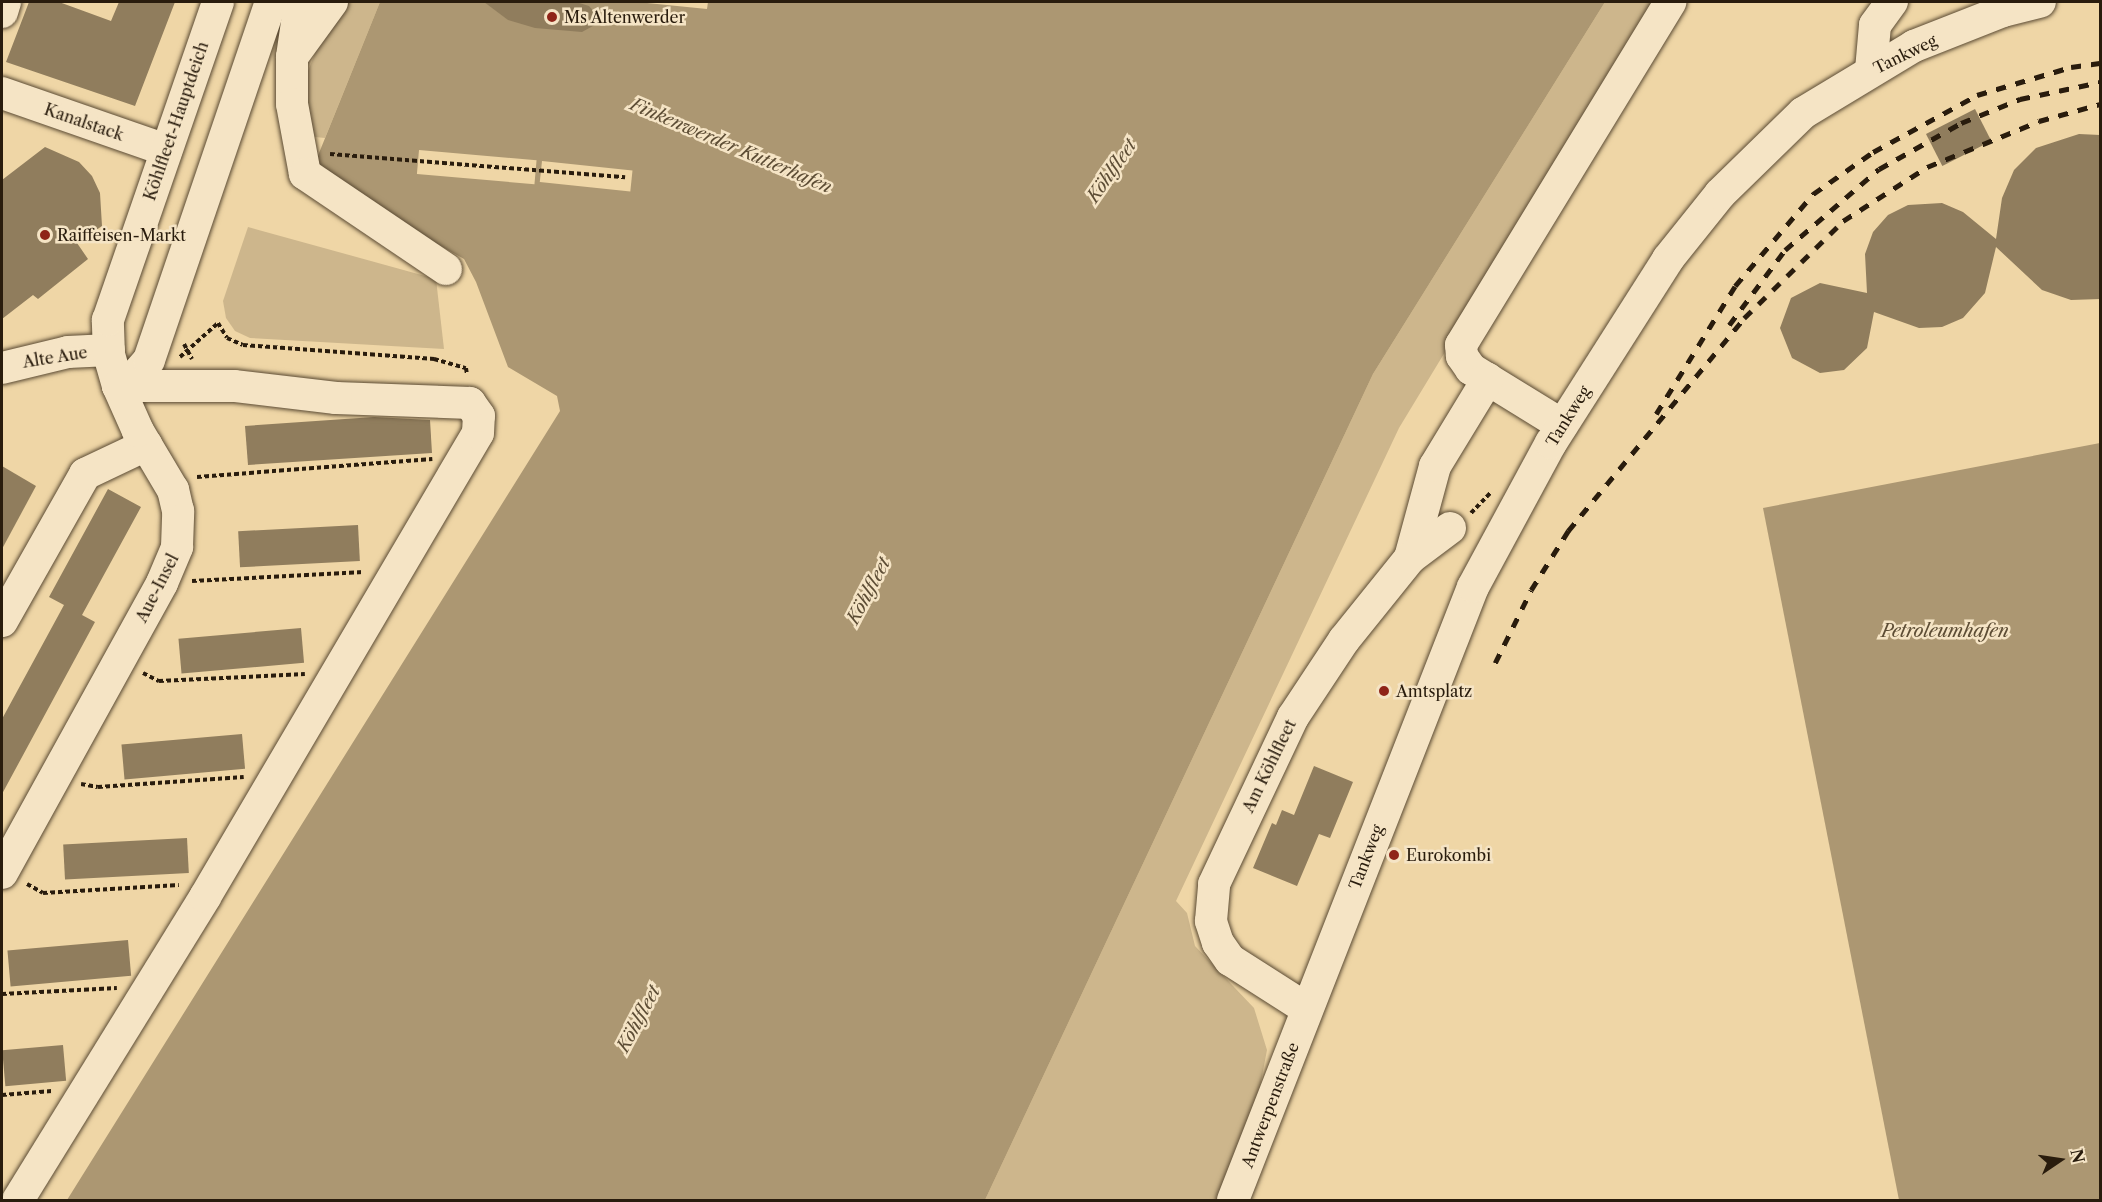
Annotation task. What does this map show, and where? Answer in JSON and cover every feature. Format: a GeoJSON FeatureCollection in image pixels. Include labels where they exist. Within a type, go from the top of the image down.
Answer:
{"type":"FeatureCollection","features":[{"type":"Feature","properties":{"kind":"street"},"geometry":{"type":"LineString","coordinates":[[2,12],[5,2]]}},
{"type":"Feature","properties":{"kind":"street","name":"Köhlfleet-Hauptdeich"},"geometry":{"type":"LineString","coordinates":[[147,445],[118,386],[109,350],[110,314],[218,2]]}},
{"type":"Feature","properties":{"kind":"street"},"geometry":{"type":"LineString","coordinates":[[118,386],[135,376],[149,360],[271,2]]}},
{"type":"Feature","properties":{"kind":"street"},"geometry":{"type":"LineString","coordinates":[[300,2],[292,57],[292,104],[305,174],[446,269]]}},
{"type":"Feature","properties":{"kind":"street"},"geometry":{"type":"LineString","coordinates":[[292,57],[332,2]]}},
{"type":"Feature","properties":{"kind":"street"},"geometry":{"type":"LineString","coordinates":[[1562,425],[1472,369],[1462,356],[1461,345],[1670,2]]}},
{"type":"Feature","properties":{"kind":"street"},"geometry":{"type":"LineString","coordinates":[[1871,70],[1875,25],[1892,2]]}},
{"type":"Feature","properties":{"kind":"street","name":"Tankweg"},"geometry":{"type":"LineString","coordinates":[[1307,1009],[1473,587],[1562,425],[1693,224],[1803,113],[1914,46],[2004,11],[2040,2]]}},
{"type":"Feature","properties":{"kind":"street","name":"Kanalstack"},"geometry":{"type":"LineString","coordinates":[[2,93],[166,150]]}},
{"type":"Feature","properties":{"kind":"street","name":"Alte Aue"},"geometry":{"type":"LineString","coordinates":[[2,368],[68,352],[109,350]]}},
{"type":"Feature","properties":{"kind":"street"},"geometry":{"type":"LineString","coordinates":[[1410,558],[1434,466],[1488,379]]}},
{"type":"Feature","properties":{"kind":"street"},"geometry":{"type":"LineString","coordinates":[[18,1200],[205,897],[478,432],[479,416],[470,403],[336,398],[234,386],[118,386]]}},
{"type":"Feature","properties":{"kind":"street"},"geometry":{"type":"LineString","coordinates":[[2,621],[85,474],[147,445]]}},
{"type":"Feature","properties":{"kind":"street","name":"Aue-Insel"},"geometry":{"type":"LineString","coordinates":[[2,871],[162,583],[177,547],[178,511],[170,480],[147,445]]}},
{"type":"Feature","properties":{"kind":"street","name":"Am Köhlfleet"},"geometry":{"type":"LineString","coordinates":[[1307,1009],[1230,960],[1218,943],[1211,921],[1214,884],[1293,717],[1350,631],[1410,558],[1450,528]]}},
{"type":"Feature","properties":{"kind":"street","name":"Antwerpenstraße"},"geometry":{"type":"LineString","coordinates":[[1233,1200],[1307,1009]]}},
{"type":"Feature","properties":{"kind":"path"},"geometry":{"type":"LineString","coordinates":[[303,154],[436,160],[625,177]]}},
{"type":"Feature","properties":{"kind":"path"},"geometry":{"type":"LineString","coordinates":[[199,342],[218,323],[227,338],[243,345],[434,358],[466,368],[467,379]]}},
{"type":"Feature","properties":{"kind":"path"},"geometry":{"type":"LineString","coordinates":[[182,335],[188,352],[200,363]]}},
{"type":"Feature","properties":{"kind":"path"},"geometry":{"type":"LineString","coordinates":[[455,378],[473,380]]}},
{"type":"Feature","properties":{"kind":"path"},"geometry":{"type":"LineString","coordinates":[[170,480],[463,458]]}},
{"type":"Feature","properties":{"kind":"path"},"geometry":{"type":"LineString","coordinates":[[162,583],[365,572]]}},
{"type":"Feature","properties":{"kind":"path"},"geometry":{"type":"LineString","coordinates":[[118,661],[159,681],[309,674],[325,692]]}},
{"type":"Feature","properties":{"kind":"path"},"geometry":{"type":"LineString","coordinates":[[54,777],[98,787],[250,777]]}},
{"type":"Feature","properties":{"kind":"path"},"geometry":{"type":"LineString","coordinates":[[2,871],[43,893],[188,884],[205,897]]}},
{"type":"Feature","properties":{"kind":"path"},"geometry":{"type":"LineString","coordinates":[[2,994],[134,987],[146,994]]}},
{"type":"Feature","properties":{"kind":"path"},"geometry":{"type":"LineString","coordinates":[[2,1095],[69,1090],[82,1098]]}},
{"type":"Feature","properties":{"kind":"shaded area"},"geometry":{"type":"Polygon","coordinates":[[[342,2],[380,2],[325,138],[305,136],[297,99],[331,13],[342,2]]]}},
{"type":"Feature","properties":{"kind":"shaded area"},"geometry":{"type":"Polygon","coordinates":[[[1605,2],[1657,2],[1399,428],[1176,901],[1187,913],[1195,946],[1254,1008],[1267,1050],[1254,1118],[1221,1200],[985,1200],[1373,374],[1605,2]]]}},
{"type":"Feature","properties":{"kind":"shaded area"},"geometry":{"type":"Polygon","coordinates":[[[248,227],[436,279],[444,349],[250,338],[235,331],[226,318],[223,301],[248,227]]]}},
{"type":"Feature","properties":{"kind":"water"},"geometry":{"type":"Polygon","coordinates":[[[380,2],[1605,2],[1373,374],[985,1200],[67,1200],[560,411],[557,396],[508,367],[476,282],[464,259],[407,227],[315,163],[380,2]]]}},
{"type":"Feature","properties":{"kind":"water","name":"Petroleumhafen"},"geometry":{"type":"Polygon","coordinates":[[[2100,443],[2100,1200],[1899,1200],[1763,508],[2100,443]]]}},
{"type":"Feature","properties":{"kind":"pier"},"geometry":{"type":"Polygon","coordinates":[[[637,2],[708,2],[707,9],[637,2]]]}},
{"type":"Feature","properties":{"kind":"pier"},"geometry":{"type":"Polygon","coordinates":[[[419,150],[537,160],[534,184],[417,174],[419,150]]]}},
{"type":"Feature","properties":{"kind":"pier"},"geometry":{"type":"Polygon","coordinates":[[[542,161],[633,171],[630,191],[540,182],[542,161]]]}},
{"type":"Feature","properties":{"kind":"building"},"geometry":{"type":"Polygon","coordinates":[[[29,2],[59,2],[111,21],[119,2],[175,2],[135,106],[6,62],[29,2]]]}},
{"type":"Feature","properties":{"kind":"building","name":"Ms Altenwerder"},"geometry":{"type":"Polygon","coordinates":[[[484,2],[576,2],[589,6],[602,21],[582,32],[535,28],[508,20],[484,2]]]}},
{"type":"Feature","properties":{"kind":"building"},"geometry":{"type":"Polygon","coordinates":[[[1975,109],[1991,141],[1942,166],[1926,134],[1975,109]]]}},
{"type":"Feature","properties":{"kind":"building"},"geometry":{"type":"Polygon","coordinates":[[[2079,134],[2100,135],[2100,299],[2071,300],[2042,290],[1996,247],[1985,293],[1963,318],[1942,327],[1919,328],[1874,312],[1867,348],[1844,370],[1820,373],[1792,358],[1780,328],[1791,298],[1820,283],[1867,293],[1865,254],[1873,232],[1888,215],[1908,205],[1942,203],[1963,212],[1996,239],[2002,198],[2014,170],[2036,148],[2079,134]]]}},
{"type":"Feature","properties":{"kind":"building","name":"Raiffeisen-Markt"},"geometry":{"type":"Polygon","coordinates":[[[45,147],[79,162],[92,176],[100,193],[102,226],[77,243],[88,259],[38,299],[33,295],[2,319],[2,180],[45,147]]]}},
{"type":"Feature","properties":{"kind":"building"},"geometry":{"type":"Polygon","coordinates":[[[374,417],[430,420],[432,453],[248,465],[245,426],[374,417]]]}},
{"type":"Feature","properties":{"kind":"building"},"geometry":{"type":"Polygon","coordinates":[[[2,466],[36,486],[2,549],[2,466]]]}},
{"type":"Feature","properties":{"kind":"building"},"geometry":{"type":"Polygon","coordinates":[[[108,489],[141,507],[82,615],[95,622],[2,794],[2,719],[64,605],[49,597],[108,489]]]}},
{"type":"Feature","properties":{"kind":"building"},"geometry":{"type":"Polygon","coordinates":[[[358,525],[360,561],[240,567],[238,531],[358,525]]]}},
{"type":"Feature","properties":{"kind":"building"},"geometry":{"type":"Polygon","coordinates":[[[301,628],[304,663],[182,674],[178,639],[301,628]]]}},
{"type":"Feature","properties":{"kind":"building"},"geometry":{"type":"Polygon","coordinates":[[[242,734],[245,769],[125,779],[121,745],[242,734]]]}},
{"type":"Feature","properties":{"kind":"building"},"geometry":{"type":"Polygon","coordinates":[[[1314,766],[1353,782],[1330,838],[1319,834],[1297,886],[1253,868],[1272,823],[1276,825],[1282,810],[1294,815],[1314,766]]]}},
{"type":"Feature","properties":{"kind":"building"},"geometry":{"type":"Polygon","coordinates":[[[187,838],[189,873],[65,879],[63,844],[187,838]]]}},
{"type":"Feature","properties":{"kind":"building"},"geometry":{"type":"Polygon","coordinates":[[[128,940],[131,976],[11,986],[7,951],[128,940]]]}},
{"type":"Feature","properties":{"kind":"building"},"geometry":{"type":"Polygon","coordinates":[[[63,1045],[66,1081],[5,1086],[2,1050],[63,1045]]]}},
{"type":"Feature","properties":{"kind":"railway"},"geometry":{"type":"LineString","coordinates":[[1656,414],[1735,286],[1813,194],[1873,152],[1977,95],[2071,67],[2100,63]]}},
{"type":"Feature","properties":{"kind":"railway"},"geometry":{"type":"LineString","coordinates":[[1729,325],[1785,250],[1879,169],[1961,123],[2020,99],[2100,82]]}},
{"type":"Feature","properties":{"kind":"railway"},"geometry":{"type":"LineString","coordinates":[[1495,663],[1531,590],[1568,531],[1744,318],[1843,221],[1927,167],[2039,121],[2100,104]]}},
{"type":"Feature","properties":{"kind":"place","name":"Ms Altenwerder"},"geometry":{"type":"Point","coordinates":[552,17]}},
{"type":"Feature","properties":{"kind":"place","name":"Raiffeisen-Markt"},"geometry":{"type":"Point","coordinates":[45,235]}},
{"type":"Feature","properties":{"kind":"place","name":"Amtsplatz"},"geometry":{"type":"Point","coordinates":[1384,691]}},
{"type":"Feature","properties":{"kind":"place","name":"Eurokombi"},"geometry":{"type":"Point","coordinates":[1394,855]}},
{"type":"Feature","properties":{"kind":"water label","name":"Finkenwerder Kutterhafen"},"geometry":{"type":"Point","coordinates":[731,146]}},
{"type":"Feature","properties":{"kind":"water label","name":"Köhlfleet"},"geometry":{"type":"Point","coordinates":[1112,171]}},
{"type":"Feature","properties":{"kind":"water label","name":"Köhlfleet"},"geometry":{"type":"Point","coordinates":[869,591]}},
{"type":"Feature","properties":{"kind":"water label","name":"Köhlfleet"},"geometry":{"type":"Point","coordinates":[639,1019]}}]}
